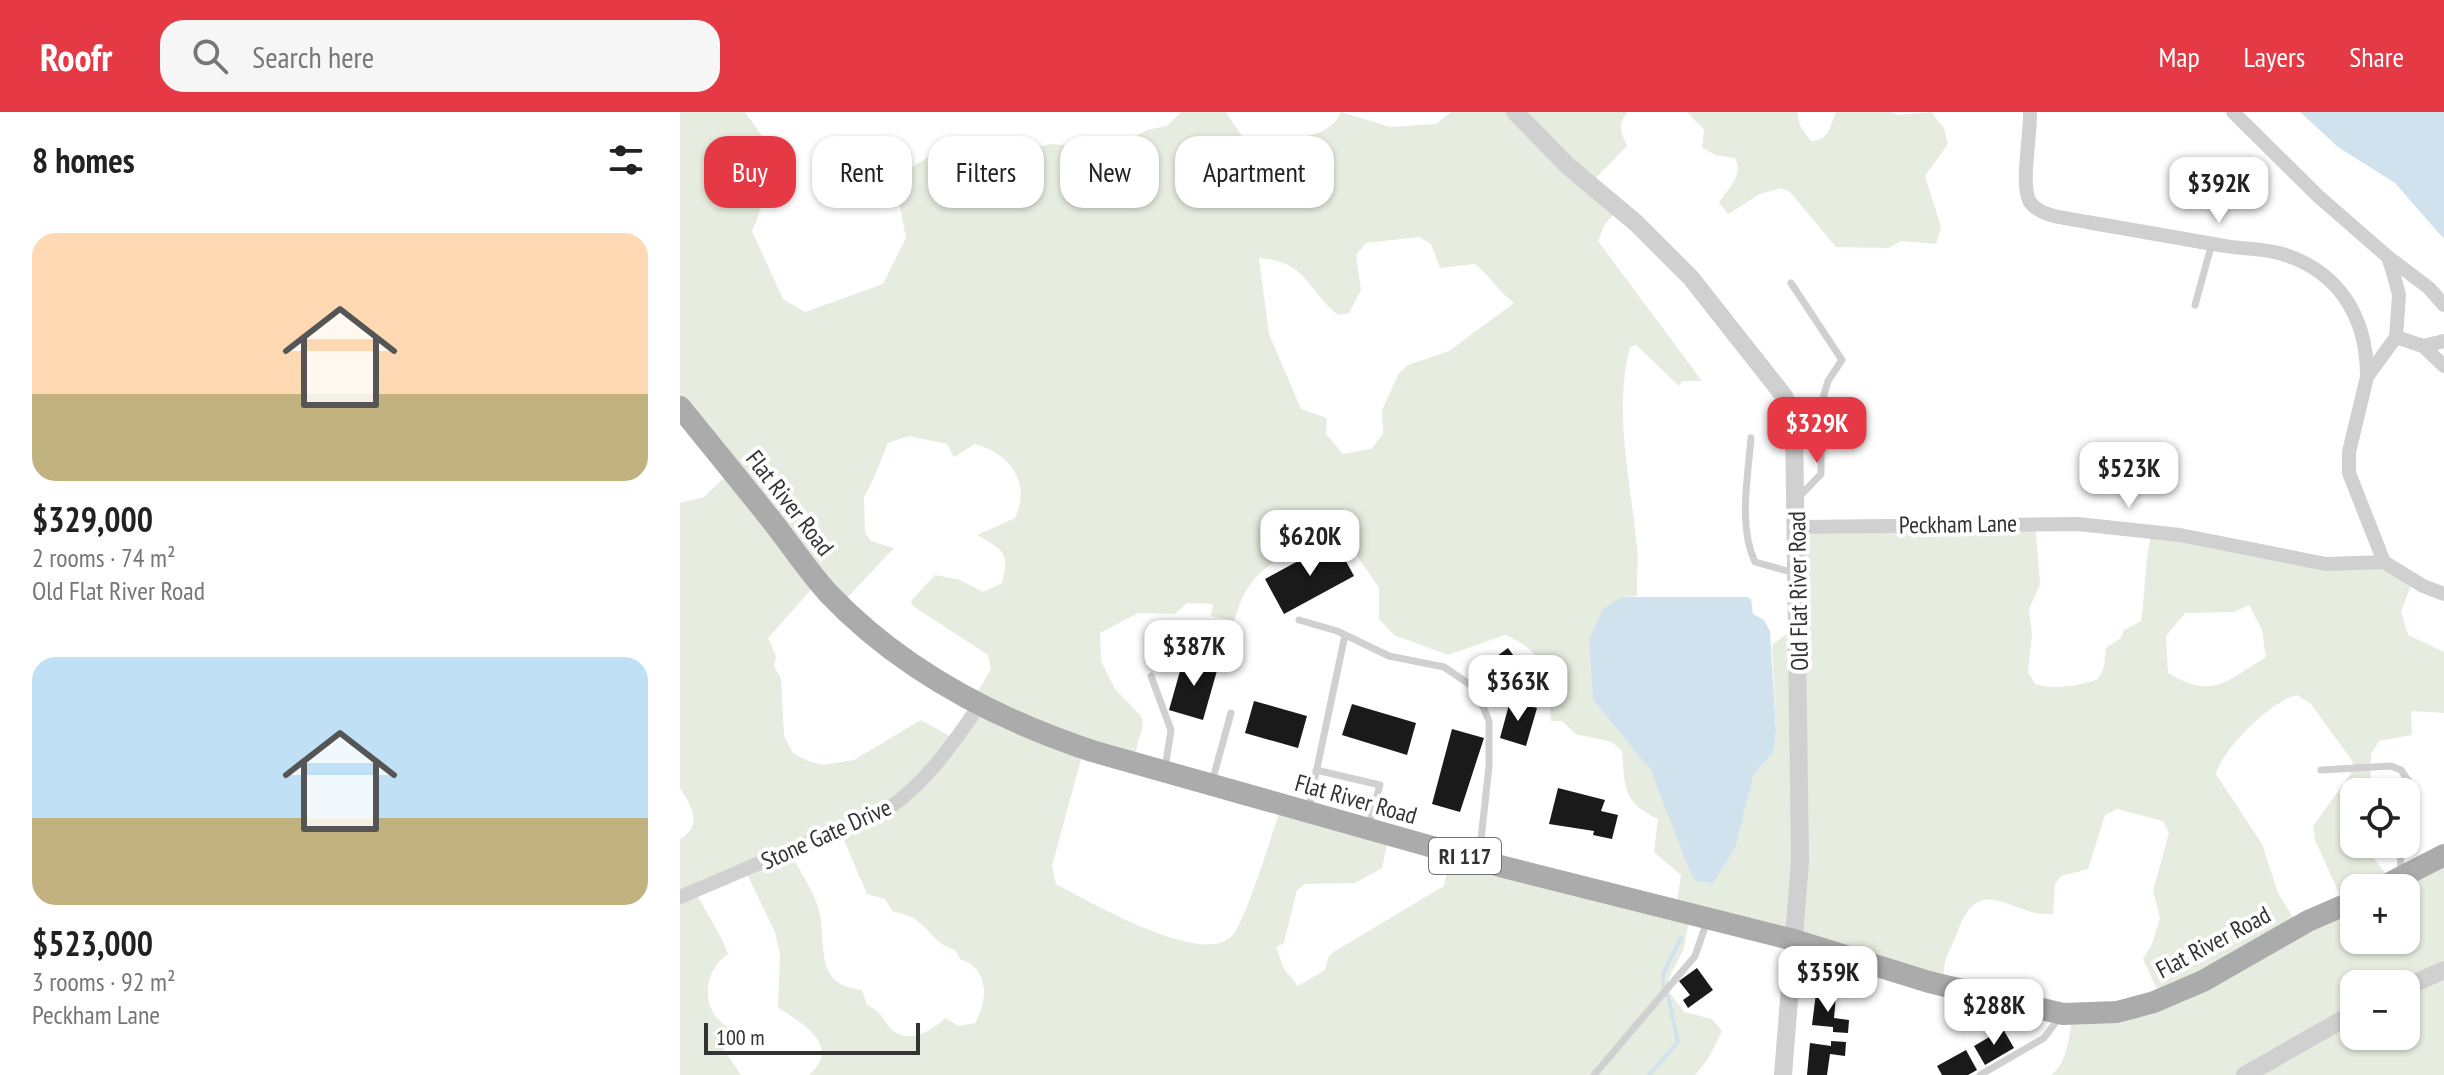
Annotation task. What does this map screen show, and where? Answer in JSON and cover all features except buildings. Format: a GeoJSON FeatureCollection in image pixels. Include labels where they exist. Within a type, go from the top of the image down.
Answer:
{"type":"FeatureCollection","features":[{"type":"Feature","properties":{"kind":"main road","name":"Flat River Road"},"geometry":{"type":"LineString","coordinates":[[680,407],[828,592],[923,673],[980,705],[1049,737],[1479,860],[1794,940],[1929,982],[2063,1014],[2117,1012],[2154,1002],[2203,981],[2308,921],[2340,907]]}},
{"type":"Feature","properties":{"kind":"main road"},"geometry":{"type":"LineString","coordinates":[[2408,874],[2444,855]]}},
{"type":"Feature","properties":{"kind":"street","name":"Old Flat River Road"},"geometry":{"type":"LineString","coordinates":[[1515,112],[1568,166],[1636,223],[1691,278],[1784,396],[1796,437],[1800,861],[1783,1075]]}},
{"type":"Feature","properties":{"kind":"street"},"geometry":{"type":"LineString","coordinates":[[2030,112],[2025,187],[2035,206],[2058,216],[2277,252],[2308,264],[2340,291],[2362,326],[2367,351],[2367,377],[2349,452],[2349,473],[2384,562],[2423,586],[2444,594]]}},
{"type":"Feature","properties":{"kind":"street"},"geometry":{"type":"LineString","coordinates":[[2233,112],[2318,196],[2429,288],[2444,305]]}},
{"type":"Feature","properties":{"kind":"street"},"geometry":{"type":"LineString","coordinates":[[2367,377],[2396,337],[2399,295],[2388,257]]}},
{"type":"Feature","properties":{"kind":"street"},"geometry":{"type":"LineString","coordinates":[[2396,337],[2423,346],[2444,366]]}},
{"type":"Feature","properties":{"kind":"street"},"geometry":{"type":"LineString","coordinates":[[2423,346],[2444,341]]}},
{"type":"Feature","properties":{"kind":"street","name":"Peckham Lane"},"geometry":{"type":"LineString","coordinates":[[1796,527],[2078,524],[2180,535],[2326,564],[2384,562]]}},
{"type":"Feature","properties":{"kind":"street","name":"Stone Gate Drive"},"geometry":{"type":"LineString","coordinates":[[680,897],[889,808],[936,766],[980,705]]}},
{"type":"Feature","properties":{"kind":"street"},"geometry":{"type":"LineString","coordinates":[[2420,981],[2444,970]]}},
{"type":"Feature","properties":{"kind":"street"},"geometry":{"type":"LineString","coordinates":[[2245,1075],[2340,1021]]}},
{"type":"Feature","properties":{"kind":"lane"},"geometry":{"type":"LineString","coordinates":[[2195,305],[2212,243]]}},
{"type":"Feature","properties":{"kind":"lane"},"geometry":{"type":"LineString","coordinates":[[1791,283],[1842,360],[1828,381],[1821,405],[1821,474],[1797,500]]}},
{"type":"Feature","properties":{"kind":"lane"},"geometry":{"type":"LineString","coordinates":[[1751,438],[1746,504],[1749,549],[1755,562],[1797,574]]}},
{"type":"Feature","properties":{"kind":"lane"},"geometry":{"type":"LineString","coordinates":[[1299,620],[1345,635],[1389,656],[1444,667],[1475,688],[1489,721],[1489,766],[1479,860]]}},
{"type":"Feature","properties":{"kind":"lane"},"geometry":{"type":"LineString","coordinates":[[1308,813],[1345,635]]}},
{"type":"Feature","properties":{"kind":"lane"},"geometry":{"type":"LineString","coordinates":[[1151,676],[1171,730],[1164,771]]}},
{"type":"Feature","properties":{"kind":"lane"},"geometry":{"type":"LineString","coordinates":[[1211,784],[1231,713]]}},
{"type":"Feature","properties":{"kind":"lane"},"geometry":{"type":"LineString","coordinates":[[2321,770],[2391,766],[2401,770],[2406,778]]}},
{"type":"Feature","properties":{"kind":"lane"},"geometry":{"type":"LineString","coordinates":[[1316,770],[1380,785],[1367,829]]}},
{"type":"Feature","properties":{"kind":"lane"},"geometry":{"type":"LineString","coordinates":[[1594,1075],[1695,956],[1708,919]]}},
{"type":"Feature","properties":{"kind":"lane"},"geometry":{"type":"LineString","coordinates":[[1980,1075],[2044,1038],[2063,1014]]}},
{"type":"Feature","properties":{"kind":"shaded area"},"geometry":{"type":"Polygon","coordinates":[[[680,112],[745,112],[762,136],[704,136],[704,208],[761,208],[752,231],[783,299],[805,312],[883,284],[906,238],[900,208],[912,208],[912,167],[928,158],[928,208],[1044,208],[1044,146],[1053,144],[1060,145],[1060,208],[1159,208],[1159,136],[1136,136],[1167,126],[1181,112],[1226,112],[1242,136],[1175,136],[1175,208],[1334,208],[1334,136],[1305,136],[1324,130],[1334,123],[1341,112],[1390,127],[1436,124],[1451,112],[1628,112],[1621,129],[1627,146],[1592,182],[1619,209],[1605,224],[1598,241],[1702,381],[1682,381],[1679,386],[1636,345],[1630,347],[1625,372],[1623,423],[1638,554],[1637,596],[1621,597],[1593,700],[1651,771],[1697,882],[1713,883],[1735,849],[1754,774],[1773,753],[1776,732],[1772,645],[1797,626],[1798,525],[2035,523],[2040,584],[2029,609],[2032,634],[2028,672],[2035,684],[2051,687],[2098,679],[2104,667],[2106,648],[2121,638],[2124,630],[2141,621],[2152,532],[2319,561],[2382,560],[2413,580],[2401,612],[2408,635],[2444,652],[2444,713],[2411,711],[2412,735],[2379,741],[2371,754],[2370,778],[2348,778],[2353,762],[2311,704],[2297,695],[2275,706],[2249,727],[2228,752],[2216,774],[2262,844],[2278,893],[2297,924],[2340,906],[2340,954],[2420,954],[2420,874],[2403,874],[2444,855],[2444,1075],[2051,1075],[2063,1058],[2072,1020],[2160,996],[2143,959],[2152,944],[2160,918],[2153,891],[2169,833],[2163,821],[2117,809],[2105,815],[2088,869],[2061,876],[2055,884],[2053,914],[2024,910],[1987,899],[1976,903],[1966,914],[1948,955],[1944,979],[1690,914],[1684,948],[1669,978],[1668,990],[1684,1012],[1712,1019],[1722,1031],[1708,1059],[1695,1075],[809,1075],[822,1054],[820,1045],[807,1028],[778,1008],[780,954],[775,932],[747,874],[695,890],[728,954],[713,970],[709,980],[709,1001],[719,1020],[728,1027],[724,1050],[741,1075],[680,1075],[680,839],[692,828],[693,815],[680,788],[680,503],[704,497],[732,470],[680,405],[680,112]],[[1419,237],[1366,243],[1356,255],[1361,290],[1349,313],[1338,315],[1297,271],[1275,260],[1259,258],[1269,334],[1301,409],[1327,418],[1326,434],[1343,454],[1371,449],[1383,434],[1382,410],[1399,373],[1408,365],[1449,351],[1514,303],[1475,264],[1440,268],[1431,244],[1419,237]],[[909,436],[888,443],[864,497],[865,532],[871,541],[894,548],[844,601],[818,582],[768,638],[776,656],[774,667],[781,678],[784,736],[793,753],[823,765],[854,760],[921,720],[951,737],[991,669],[988,655],[913,606],[911,601],[935,575],[960,580],[983,592],[1002,583],[1003,553],[977,535],[1015,518],[1020,505],[1019,481],[998,454],[975,444],[954,457],[947,444],[909,436]],[[1333,533],[1284,557],[1259,574],[1241,601],[1234,621],[1211,616],[1213,604],[1187,603],[1175,614],[1138,613],[1100,633],[1101,661],[1115,689],[1141,716],[1143,725],[1133,760],[1084,748],[1052,866],[1056,884],[1144,928],[1195,943],[1216,944],[1231,937],[1244,915],[1281,807],[1389,834],[1382,868],[1355,883],[1305,884],[1297,890],[1284,943],[1276,947],[1284,969],[1298,986],[1325,970],[1329,956],[1335,951],[1444,886],[1451,851],[1676,908],[1681,875],[1654,852],[1658,819],[1632,800],[1625,784],[1622,751],[1612,742],[1576,734],[1562,721],[1551,721],[1549,692],[1543,669],[1530,650],[1505,635],[1448,655],[1394,635],[1379,619],[1379,588],[1352,548],[1333,533]],[[2249,605],[2234,612],[2185,613],[2166,636],[2168,673],[2184,681],[2209,686],[2231,679],[2266,657],[2262,630],[2249,605]],[[841,833],[790,851],[816,900],[825,959],[828,971],[835,980],[862,990],[867,1005],[900,1035],[921,1034],[945,1018],[959,1026],[975,1023],[984,996],[984,986],[977,970],[960,959],[955,950],[938,941],[914,918],[893,912],[885,899],[867,894],[841,833]]]}},
{"type":"Feature","properties":{"kind":"shaded area"},"geometry":{"type":"Polygon","coordinates":[[[1687,112],[1797,112],[1800,126],[1811,141],[1825,136],[1836,112],[1890,112],[1899,115],[1931,112],[1944,128],[1948,144],[1925,176],[1941,227],[1936,244],[1901,241],[1889,248],[1836,247],[1790,192],[1781,188],[1760,194],[1728,214],[1719,202],[1736,176],[1735,158],[1715,155],[1702,147],[1704,130],[1687,112]]]}},
{"type":"Feature","properties":{"kind":"shaded area"},"geometry":{"type":"Polygon","coordinates":[[[2340,789],[2340,858],[2374,858],[2386,874],[2340,874],[2340,895],[2315,840],[2313,826],[2340,789]]]}},
{"type":"Feature","properties":{"kind":"water"},"geometry":{"type":"Polygon","coordinates":[[[2300,112],[2444,112],[2444,239],[2395,183],[2338,147],[2300,112]]]}},
{"type":"Feature","properties":{"kind":"water"},"geometry":{"type":"Polygon","coordinates":[[[1621,597],[1747,597],[1751,599],[1753,614],[1764,620],[1770,631],[1776,732],[1773,753],[1754,774],[1735,849],[1713,883],[1697,882],[1691,874],[1651,771],[1593,700],[1589,639],[1603,609],[1621,597]]]}},
{"type":"Feature","properties":{"kind":"waterway"},"geometry":{"type":"LineString","coordinates":[[1663,986],[1663,974],[1681,938]]}},
{"type":"Feature","properties":{"kind":"waterway"},"geometry":{"type":"LineString","coordinates":[[1649,1075],[1678,1042],[1668,996]]}}]}
